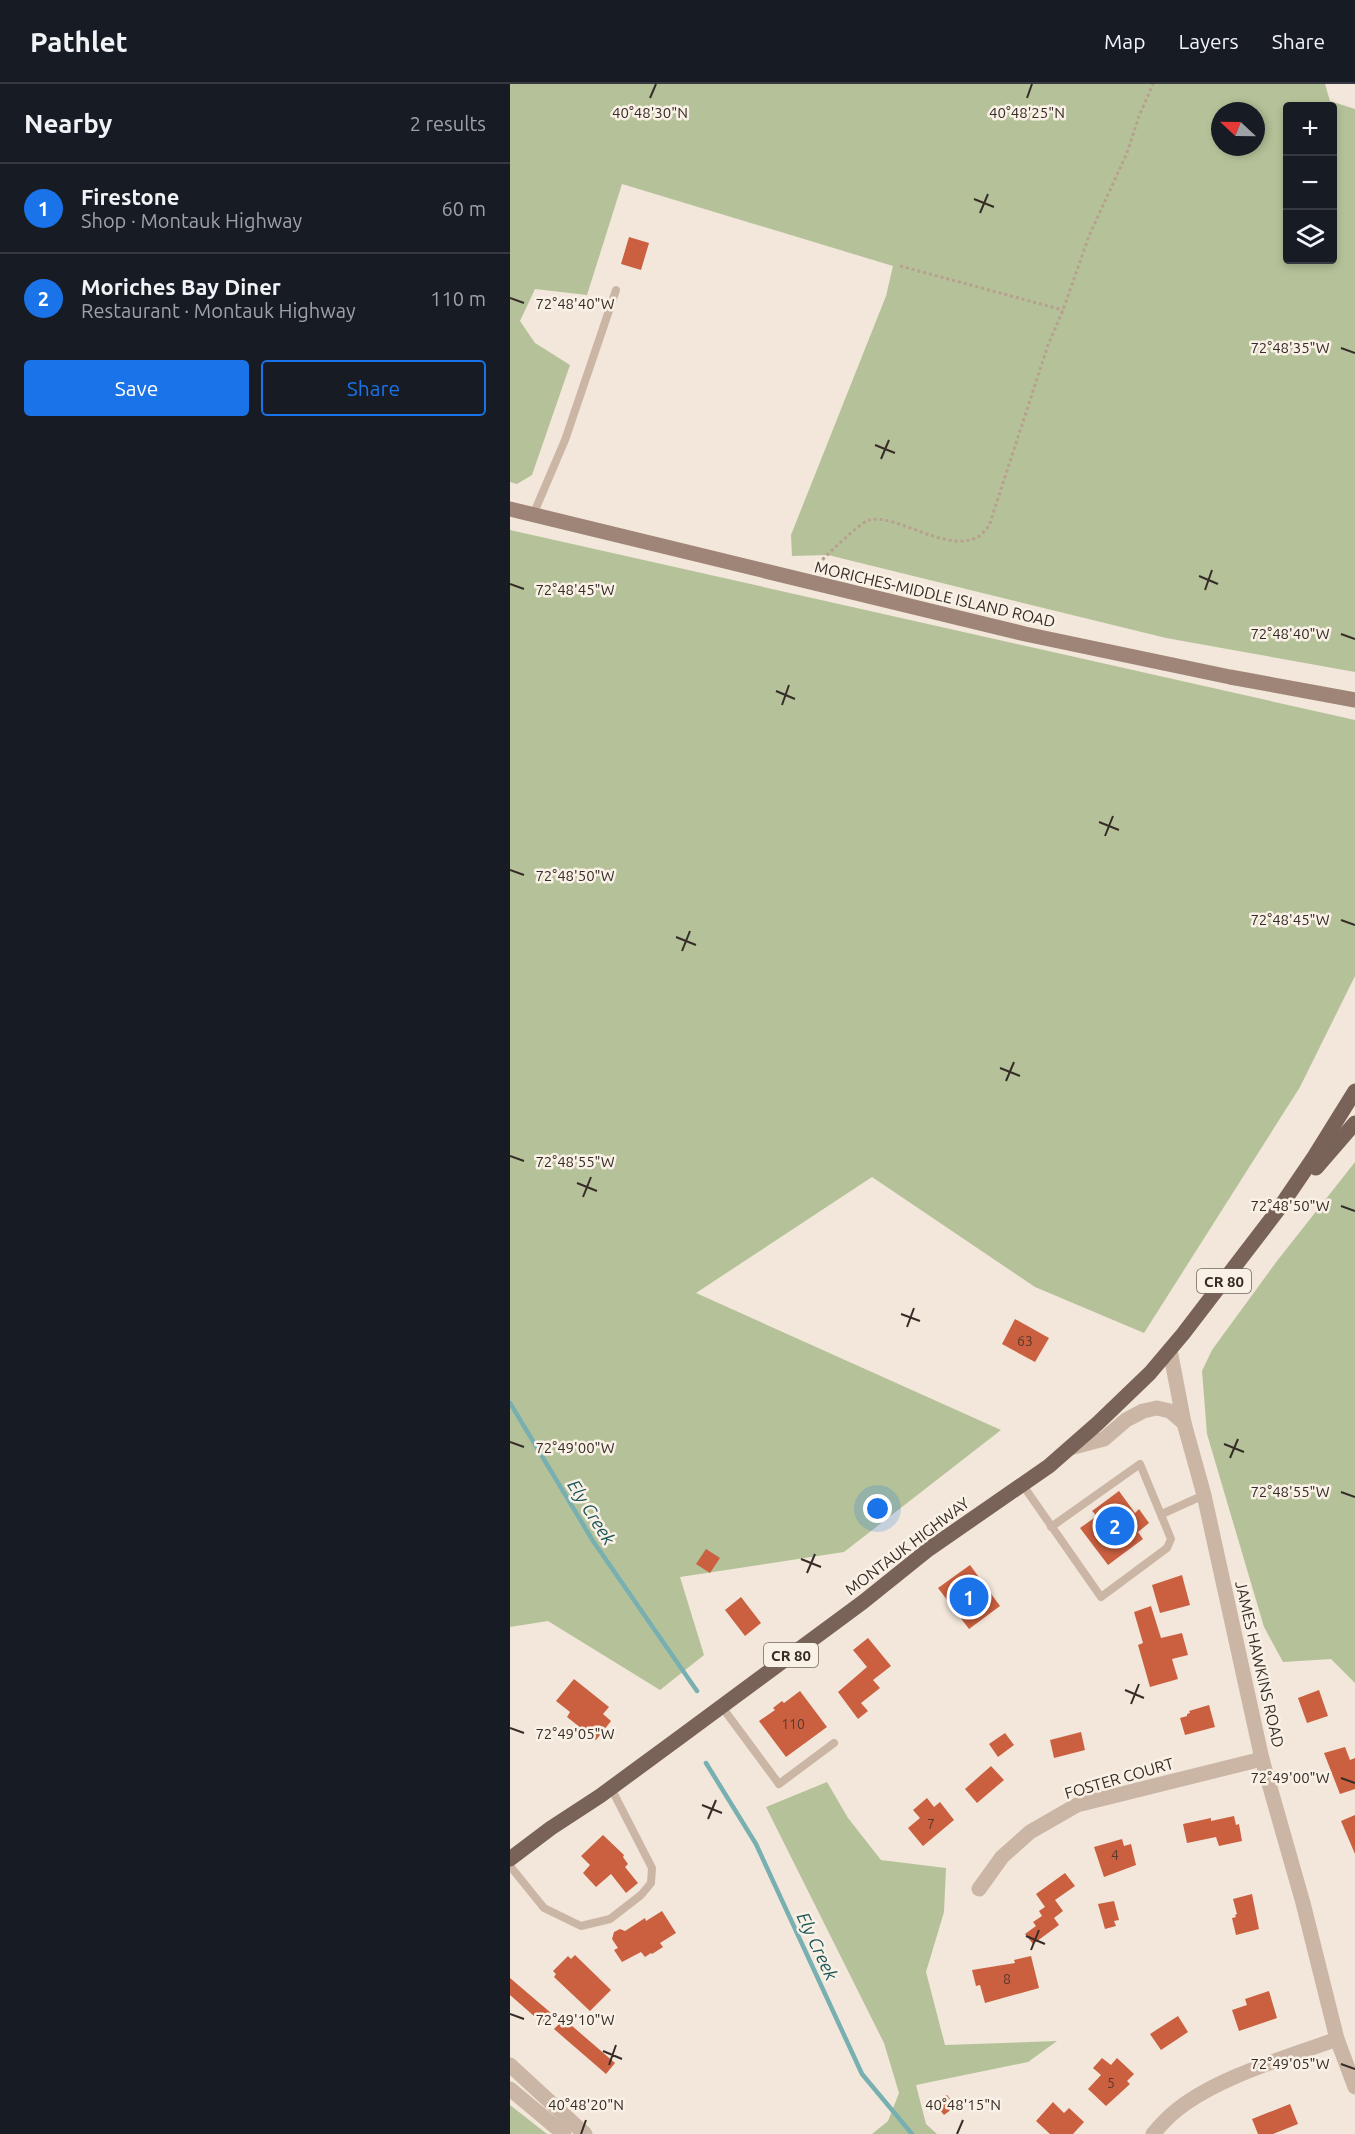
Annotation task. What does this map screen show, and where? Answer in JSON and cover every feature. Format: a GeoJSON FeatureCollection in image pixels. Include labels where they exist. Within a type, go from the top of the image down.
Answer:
{"type":"FeatureCollection","features":[{"type":"Feature","properties":{"kind":"main road","name":"MORICHES-MIDDLE ISLAND ROAD"},"geometry":{"type":"LineString","coordinates":[[510,509],[1025,634],[1230,678],[1355,700]]}},
{"type":"Feature","properties":{"kind":"main road","name":"CR 80"},"geometry":{"type":"LineString","coordinates":[[1278,1210],[1355,1091]]}},
{"type":"Feature","properties":{"kind":"main road","name":"CR 80"},"geometry":{"type":"LineString","coordinates":[[1278,1210],[1355,1123]]}},
{"type":"Feature","properties":{"kind":"main road","name":"MONTAUK HIGHWAY"},"geometry":{"type":"LineString","coordinates":[[510,1859],[722,1707],[930,1549],[1049,1466],[1150,1373],[1278,1210]]}},
{"type":"Feature","properties":{"kind":"street","name":"JAMES HAWKINS ROAD"},"geometry":{"type":"LineString","coordinates":[[1170,1350],[1184,1423],[1204,1495],[1262,1759],[1304,1903],[1337,2039],[1355,2087]]}},
{"type":"Feature","properties":{"kind":"street"},"geometry":{"type":"LineString","coordinates":[[1070,1448],[1104,1439],[1126,1420],[1157,1408],[1170,1411],[1184,1423]]}},
{"type":"Feature","properties":{"kind":"street","name":"FOSTER COURT"},"geometry":{"type":"LineString","coordinates":[[979,1889],[1002,1857],[1030,1832],[1077,1805],[1262,1759]]}},
{"type":"Feature","properties":{"kind":"street"},"geometry":{"type":"LineString","coordinates":[[1153,2134],[1173,2113],[1204,2092],[1241,2075],[1337,2039]]}},
{"type":"Feature","properties":{"kind":"street"},"geometry":{"type":"LineString","coordinates":[[510,2065],[585,2134]]}},
{"type":"Feature","properties":{"kind":"street"},"geometry":{"type":"LineString","coordinates":[[510,2089],[564,2134]]}},
{"type":"Feature","properties":{"kind":"lane"},"geometry":{"type":"LineString","coordinates":[[533,515],[565,440],[616,290]]}},
{"type":"Feature","properties":{"kind":"lane"},"geometry":{"type":"LineString","coordinates":[[1022,1484],[1051,1527],[1101,1597],[1167,1548],[1171,1539],[1140,1464],[1051,1527]]}},
{"type":"Feature","properties":{"kind":"lane"},"geometry":{"type":"LineString","coordinates":[[1162,1514],[1204,1495]]}},
{"type":"Feature","properties":{"kind":"lane"},"geometry":{"type":"LineString","coordinates":[[722,1707],[778,1784],[834,1743]]}},
{"type":"Feature","properties":{"kind":"lane"},"geometry":{"type":"LineString","coordinates":[[510,1866],[543,1908],[581,1926],[610,1919],[641,1895],[651,1883],[652,1868],[612,1788]]}},
{"type":"Feature","properties":{"kind":"path"},"geometry":{"type":"LineString","coordinates":[[810,571],[859,525],[871,519],[894,523],[923,534],[963,541],[978,538],[989,526],[1048,345],[1089,236],[1127,153],[1152,84]]}},
{"type":"Feature","properties":{"kind":"path"},"geometry":{"type":"LineString","coordinates":[[900,266],[1063,310]]}},
{"type":"Feature","properties":{"kind":"green space"},"geometry":{"type":"Polygon","coordinates":[[[510,84],[1325,84],[1330,101],[1333,102],[1283,102],[1283,264],[1337,264],[1337,103],[1355,109],[1355,672],[1166,638],[828,555],[792,556],[791,535],[886,296],[893,266],[622,184],[587,295],[535,289],[520,321],[535,343],[570,365],[532,475],[517,484],[510,482],[510,84]]]}},
{"type":"Feature","properties":{"kind":"green space"},"geometry":{"type":"Polygon","coordinates":[[[510,530],[1355,720],[1355,976],[1300,1087],[1144,1333],[1035,1287],[872,1177],[696,1293],[1001,1430],[844,1552],[680,1577],[704,1655],[660,1690],[548,1621],[510,1627],[510,530]]]}},
{"type":"Feature","properties":{"kind":"green space"},"geometry":{"type":"Polygon","coordinates":[[[1355,1162],[1355,1683],[1331,1659],[1283,1662],[1264,1627],[1207,1434],[1202,1371],[1212,1350],[1277,1261],[1355,1162]]]}},
{"type":"Feature","properties":{"kind":"green space"},"geometry":{"type":"Polygon","coordinates":[[[827,1782],[848,1818],[881,1860],[946,1868],[944,1912],[926,1972],[945,2045],[1057,2041],[1028,2062],[916,2085],[926,2124],[937,2134],[872,2134],[888,2121],[899,2093],[884,2043],[766,1807],[827,1782]]]}},
{"type":"Feature","properties":{"kind":"green space"},"geometry":{"type":"Polygon","coordinates":[[[510,2105],[547,2134],[510,2134],[510,2105]]]}},
{"type":"Feature","properties":{"kind":"building"},"geometry":{"type":"Polygon","coordinates":[[[629,237],[649,243],[641,270],[621,264],[629,237]]]}},
{"type":"Feature","properties":{"kind":"building"},"geometry":{"type":"Polygon","coordinates":[[[1015,1319],[1049,1338],[1035,1362],[1002,1344],[1015,1319]]]}},
{"type":"Feature","properties":{"kind":"building"},"geometry":{"type":"Polygon","coordinates":[[[1119,1491],[1135,1513],[1139,1509],[1149,1523],[1138,1532],[1143,1539],[1108,1565],[1080,1528],[1097,1516],[1092,1511],[1119,1491]]]}},
{"type":"Feature","properties":{"kind":"building"},"geometry":{"type":"Polygon","coordinates":[[[706,1549],[720,1558],[710,1573],[696,1564],[706,1549]]]}},
{"type":"Feature","properties":{"kind":"building"},"geometry":{"type":"Polygon","coordinates":[[[970,1565],[1000,1606],[969,1629],[938,1588],[970,1565]]]}},
{"type":"Feature","properties":{"kind":"building"},"geometry":{"type":"Polygon","coordinates":[[[1182,1575],[1190,1605],[1160,1613],[1152,1585],[1182,1575]]]}},
{"type":"Feature","properties":{"kind":"building"},"geometry":{"type":"Polygon","coordinates":[[[741,1597],[761,1623],[745,1636],[725,1610],[741,1597]]]}},
{"type":"Feature","properties":{"kind":"building"},"geometry":{"type":"Polygon","coordinates":[[[1151,1606],[1161,1638],[1182,1633],[1188,1655],[1172,1659],[1178,1679],[1150,1687],[1138,1645],[1143,1643],[1134,1612],[1151,1606]]]}},
{"type":"Feature","properties":{"kind":"building"},"geometry":{"type":"Polygon","coordinates":[[[868,1638],[891,1666],[873,1680],[880,1688],[861,1703],[868,1711],[858,1719],[838,1692],[867,1667],[853,1650],[868,1638]]]}},
{"type":"Feature","properties":{"kind":"building"},"geometry":{"type":"Polygon","coordinates":[[[574,1679],[609,1707],[603,1714],[611,1721],[596,1740],[567,1717],[570,1712],[556,1701],[574,1679]]]}},
{"type":"Feature","properties":{"kind":"building"},"geometry":{"type":"Polygon","coordinates":[[[1319,1690],[1328,1716],[1307,1723],[1298,1698],[1319,1690]]]}},
{"type":"Feature","properties":{"kind":"building"},"geometry":{"type":"Polygon","coordinates":[[[800,1691],[827,1727],[786,1757],[759,1721],[775,1710],[773,1708],[782,1701],[784,1703],[800,1691]]]}},
{"type":"Feature","properties":{"kind":"building"},"geometry":{"type":"Polygon","coordinates":[[[1209,1705],[1215,1727],[1185,1735],[1180,1718],[1187,1716],[1189,1711],[1209,1705]]]}},
{"type":"Feature","properties":{"kind":"building"},"geometry":{"type":"Polygon","coordinates":[[[1081,1732],[1085,1750],[1054,1758],[1050,1740],[1081,1732]]]}},
{"type":"Feature","properties":{"kind":"building"},"geometry":{"type":"Polygon","coordinates":[[[1005,1733],[1014,1745],[998,1757],[989,1744],[1005,1733]]]}},
{"type":"Feature","properties":{"kind":"building"},"geometry":{"type":"Polygon","coordinates":[[[1345,1747],[1350,1760],[1355,1758],[1355,1789],[1340,1794],[1324,1753],[1345,1747]]]}},
{"type":"Feature","properties":{"kind":"building"},"geometry":{"type":"Polygon","coordinates":[[[991,1766],[1004,1780],[977,1803],[965,1789],[991,1766]]]}},
{"type":"Feature","properties":{"kind":"building"},"geometry":{"type":"Polygon","coordinates":[[[927,1798],[934,1807],[940,1802],[954,1820],[923,1846],[908,1828],[920,1818],[913,1810],[927,1798]]]}},
{"type":"Feature","properties":{"kind":"building"},"geometry":{"type":"Polygon","coordinates":[[[1355,1815],[1355,1854],[1341,1821],[1355,1815]]]}},
{"type":"Feature","properties":{"kind":"building"},"geometry":{"type":"Polygon","coordinates":[[[1234,1816],[1236,1825],[1239,1824],[1242,1841],[1219,1846],[1216,1837],[1187,1843],[1183,1824],[1234,1816]]]}},
{"type":"Feature","properties":{"kind":"building"},"geometry":{"type":"Polygon","coordinates":[[[603,1835],[624,1855],[628,1864],[625,1867],[638,1883],[626,1893],[611,1874],[596,1887],[583,1873],[590,1865],[581,1856],[603,1835]]]}},
{"type":"Feature","properties":{"kind":"building"},"geometry":{"type":"Polygon","coordinates":[[[1122,1839],[1124,1846],[1131,1844],[1136,1865],[1104,1877],[1094,1847],[1122,1839]]]}},
{"type":"Feature","properties":{"kind":"building"},"geometry":{"type":"Polygon","coordinates":[[[1065,1873],[1075,1886],[1055,1900],[1063,1911],[1054,1918],[1059,1925],[1033,1944],[1025,1934],[1036,1926],[1033,1922],[1042,1916],[1039,1911],[1045,1907],[1036,1894],[1065,1873]]]}},
{"type":"Feature","properties":{"kind":"building"},"geometry":{"type":"Polygon","coordinates":[[[1252,1894],[1259,1929],[1236,1935],[1232,1918],[1237,1914],[1233,1899],[1252,1894]]]}},
{"type":"Feature","properties":{"kind":"building"},"geometry":{"type":"Polygon","coordinates":[[[1114,1901],[1119,1920],[1114,1921],[1116,1926],[1105,1929],[1098,1904],[1114,1901]]]}},
{"type":"Feature","properties":{"kind":"building"},"geometry":{"type":"Polygon","coordinates":[[[662,1911],[676,1933],[660,1943],[663,1947],[652,1954],[645,1957],[641,1952],[622,1962],[614,1950],[618,1948],[612,1939],[614,1932],[620,1929],[625,1931],[645,1918],[646,1921],[662,1911]]]}},
{"type":"Feature","properties":{"kind":"building"},"geometry":{"type":"Polygon","coordinates":[[[575,1955],[611,1990],[590,2011],[554,1977],[556,1974],[553,1971],[568,1956],[571,1959],[575,1955]]]}},
{"type":"Feature","properties":{"kind":"building"},"geometry":{"type":"Polygon","coordinates":[[[1031,1956],[1039,1988],[985,2003],[980,1985],[976,1986],[972,1970],[1015,1963],[1014,1960],[1031,1956]]]}},
{"type":"Feature","properties":{"kind":"building"},"geometry":{"type":"Polygon","coordinates":[[[510,1978],[551,2013],[542,2023],[510,1995],[510,1978]]]}},
{"type":"Feature","properties":{"kind":"building"},"geometry":{"type":"Polygon","coordinates":[[[1269,1991],[1277,2018],[1239,2031],[1232,2010],[1247,2005],[1245,1999],[1269,1991]]]}},
{"type":"Feature","properties":{"kind":"building"},"geometry":{"type":"Polygon","coordinates":[[[1178,2016],[1188,2032],[1161,2050],[1150,2034],[1178,2016]]]}},
{"type":"Feature","properties":{"kind":"building"},"geometry":{"type":"Polygon","coordinates":[[[564,2019],[615,2063],[606,2074],[554,2029],[564,2019]]]}},
{"type":"Feature","properties":{"kind":"building"},"geometry":{"type":"Polygon","coordinates":[[[1102,2058],[1111,2065],[1117,2058],[1134,2074],[1127,2081],[1130,2084],[1106,2106],[1088,2089],[1101,2075],[1093,2068],[1102,2058]]]}},
{"type":"Feature","properties":{"kind":"building"},"geometry":{"type":"Polygon","coordinates":[[[947,2095],[956,2106],[944,2115],[935,2104],[947,2095]]]}},
{"type":"Feature","properties":{"kind":"building"},"geometry":{"type":"Polygon","coordinates":[[[1053,2102],[1064,2113],[1069,2108],[1084,2122],[1073,2134],[1050,2134],[1036,2121],[1053,2102]]]}},
{"type":"Feature","properties":{"kind":"building"},"geometry":{"type":"Polygon","coordinates":[[[1290,2104],[1298,2124],[1273,2134],[1258,2134],[1252,2119],[1290,2104]]]}},
{"type":"Feature","properties":{"kind":"waterway","name":"Ely Creek"},"geometry":{"type":"LineString","coordinates":[[510,1403],[593,1541],[697,1691]]}},
{"type":"Feature","properties":{"kind":"waterway","name":"Ely Creek"},"geometry":{"type":"LineString","coordinates":[[706,1763],[756,1844],[862,2074],[912,2134]]}},
{"type":"Feature","properties":{"kind":"place","name":"Moriches Bay Diner"},"geometry":{"type":"Point","coordinates":[1115,1526]}},
{"type":"Feature","properties":{"kind":"place","name":"Firestone"},"geometry":{"type":"Point","coordinates":[969,1597]}}]}
